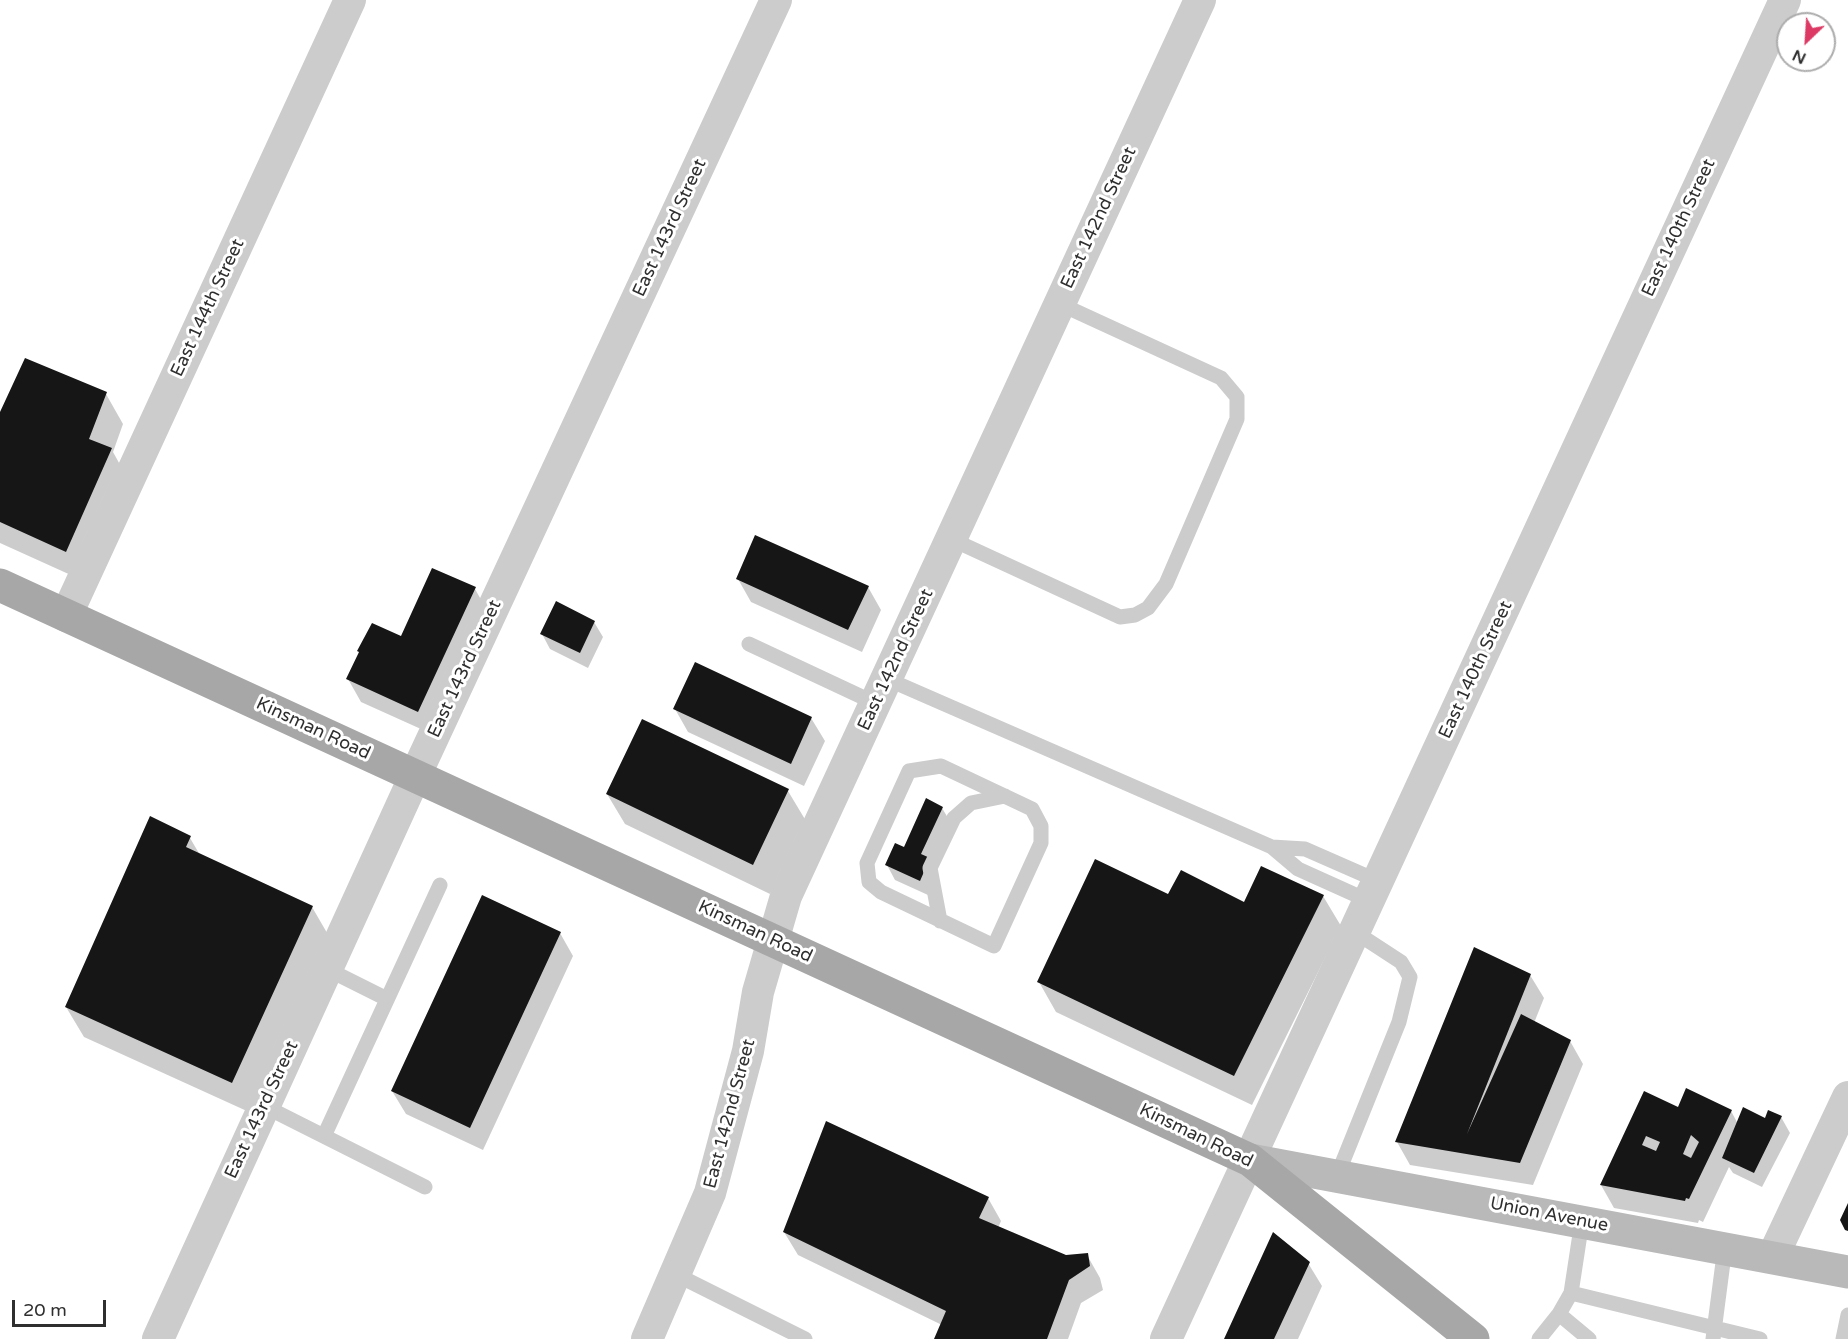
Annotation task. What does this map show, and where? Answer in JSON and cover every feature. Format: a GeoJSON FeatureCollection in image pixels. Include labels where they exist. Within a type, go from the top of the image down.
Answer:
{"type":"FeatureCollection","features":[{"type":"Feature","properties":{"kind":"main road","name":"Kinsman Road"},"geometry":{"type":"LineString","coordinates":[[0,585],[1250,1160],[1473,1339]]}},
{"type":"Feature","properties":{"kind":"main road","name":"Union Avenue"},"geometry":{"type":"LineString","coordinates":[[1250,1160],[1725,1247],[1848,1272]]}},
{"type":"Feature","properties":{"kind":"street","name":"East 144th Street"},"geometry":{"type":"LineString","coordinates":[[66,616],[350,0]]}},
{"type":"Feature","properties":{"kind":"street","name":"East 143rd Street"},"geometry":{"type":"LineString","coordinates":[[158,1339],[415,776],[776,0]]}},
{"type":"Feature","properties":{"kind":"street","name":"East 142nd Street"},"geometry":{"type":"LineString","coordinates":[[646,1339],[710,1193],[748,1051],[758,992],[786,896],[1200,0]]}},
{"type":"Feature","properties":{"kind":"street","name":"East 140th Street"},"geometry":{"type":"LineString","coordinates":[[1166,1339],[1785,0]]}},
{"type":"Feature","properties":{"kind":"street"},"geometry":{"type":"LineString","coordinates":[[1773,1256],[1848,1097]]}},
{"type":"Feature","properties":{"kind":"lane"},"geometry":{"type":"LineString","coordinates":[[951,539],[1104,612],[1120,617],[1135,615],[1148,608],[1166,584],[1237,419],[1238,397],[1221,378],[1060,304]]}},
{"type":"Feature","properties":{"kind":"lane"},"geometry":{"type":"LineString","coordinates":[[749,644],[881,691],[1272,847],[1305,849],[1374,891]]}},
{"type":"Feature","properties":{"kind":"lane"},"geometry":{"type":"LineString","coordinates":[[941,766],[1032,809],[1041,826],[1041,843],[994,946],[940,921],[881,892],[869,882],[867,862],[909,771],[941,766]]}},
{"type":"Feature","properties":{"kind":"lane"},"geometry":{"type":"LineString","coordinates":[[940,921],[930,868],[954,818],[971,803],[1005,796]]}},
{"type":"Feature","properties":{"kind":"lane"},"geometry":{"type":"LineString","coordinates":[[1272,847],[1298,869],[1374,891]]}},
{"type":"Feature","properties":{"kind":"lane"},"geometry":{"type":"LineString","coordinates":[[324,1137],[440,885]]}},
{"type":"Feature","properties":{"kind":"lane"},"geometry":{"type":"LineString","coordinates":[[1337,1176],[1399,1022],[1410,977],[1401,962],[1355,932]]}},
{"type":"Feature","properties":{"kind":"lane"},"geometry":{"type":"LineString","coordinates":[[327,969],[387,999]]}},
{"type":"Feature","properties":{"kind":"lane"},"geometry":{"type":"LineString","coordinates":[[264,1106],[425,1187]]}},
{"type":"Feature","properties":{"kind":"lane"},"geometry":{"type":"LineString","coordinates":[[1539,1339],[1559,1314],[1571,1293],[1582,1221]]}},
{"type":"Feature","properties":{"kind":"lane"},"geometry":{"type":"LineString","coordinates":[[1714,1334],[1725,1247]]}},
{"type":"Feature","properties":{"kind":"lane"},"geometry":{"type":"LineString","coordinates":[[675,1274],[805,1339]]}},
{"type":"Feature","properties":{"kind":"lane"},"geometry":{"type":"LineString","coordinates":[[1571,1293],[1714,1334],[1755,1338]]}},
{"type":"Feature","properties":{"kind":"lane"},"geometry":{"type":"LineString","coordinates":[[1559,1314],[1589,1339]]}},
{"type":"Feature","properties":{"kind":"lane"},"geometry":{"type":"LineString","coordinates":[[1843,1339],[1848,1316]]}},
{"type":"Feature","properties":{"kind":"building"},"geometry":{"type":"Polygon","coordinates":[[[25,358],[107,392],[89,439],[112,448],[66,552],[0,522],[0,412],[25,358]]]}},
{"type":"Feature","properties":{"kind":"building"},"geometry":{"type":"Polygon","coordinates":[[[755,535],[869,586],[848,630],[736,579],[755,535]]]}},
{"type":"Feature","properties":{"kind":"building"},"geometry":{"type":"Polygon","coordinates":[[[432,568],[476,587],[418,712],[346,679],[359,652],[357,651],[372,623],[401,636],[432,568]]]}},
{"type":"Feature","properties":{"kind":"building"},"geometry":{"type":"Polygon","coordinates":[[[556,601],[595,621],[580,653],[540,634],[556,601]]]}},
{"type":"Feature","properties":{"kind":"building"},"geometry":{"type":"Polygon","coordinates":[[[695,662],[812,717],[791,764],[673,709],[695,662]]]}},
{"type":"Feature","properties":{"kind":"building"},"geometry":{"type":"Polygon","coordinates":[[[642,719],[789,789],[753,865],[606,794],[642,719]]]}},
{"type":"Feature","properties":{"kind":"building"},"geometry":{"type":"Polygon","coordinates":[[[926,798],[943,807],[921,854],[930,858],[920,881],[885,865],[895,843],[904,847],[926,798]]]}},
{"type":"Feature","properties":{"kind":"building"},"geometry":{"type":"Polygon","coordinates":[[[150,816],[191,836],[186,847],[313,906],[232,1083],[65,1007],[150,816]]]}},
{"type":"Feature","properties":{"kind":"building"},"geometry":{"type":"Polygon","coordinates":[[[1095,859],[1168,894],[1181,870],[1244,902],[1261,866],[1324,895],[1234,1076],[1037,982],[1095,859]]]}},
{"type":"Feature","properties":{"kind":"building"},"geometry":{"type":"Polygon","coordinates":[[[482,895],[561,932],[470,1128],[391,1091],[482,895]]]}},
{"type":"Feature","properties":{"kind":"building"},"geometry":{"type":"Polygon","coordinates":[[[1474,947],[1531,974],[1467,1134],[1521,1014],[1571,1040],[1520,1163],[1395,1142],[1474,947]]]}},
{"type":"Feature","properties":{"kind":"building"},"geometry":{"type":"Polygon","coordinates":[[[1686,1088],[1732,1110],[1689,1199],[1686,1198],[1685,1201],[1600,1185],[1644,1091],[1678,1107],[1686,1088]],[[1691,1135],[1683,1154],[1691,1158],[1699,1142],[1691,1135]],[[1646,1136],[1642,1145],[1656,1151],[1660,1142],[1646,1136]]]}},
{"type":"Feature","properties":{"kind":"building"},"geometry":{"type":"Polygon","coordinates":[[[1743,1107],[1765,1118],[1768,1110],[1782,1116],[1754,1173],[1722,1158],[1743,1107]]]}},
{"type":"Feature","properties":{"kind":"building"},"geometry":{"type":"Polygon","coordinates":[[[826,1121],[989,1197],[979,1218],[1066,1255],[1088,1253],[1090,1266],[1069,1280],[1047,1339],[934,1339],[946,1311],[783,1232],[826,1121]]]}},
{"type":"Feature","properties":{"kind":"building"},"geometry":{"type":"Polygon","coordinates":[[[1848,1203],[1848,1231],[1845,1230],[1840,1220],[1848,1203]]]}},
{"type":"Feature","properties":{"kind":"building"},"geometry":{"type":"Polygon","coordinates":[[[1273,1232],[1310,1262],[1274,1339],[1224,1339],[1273,1232]]]}}]}
